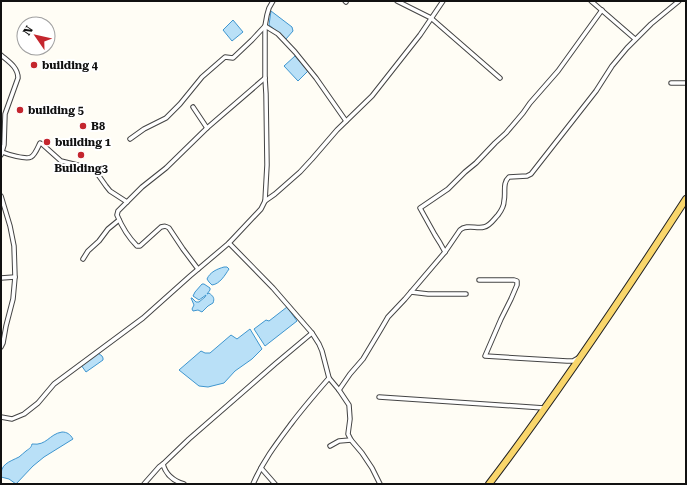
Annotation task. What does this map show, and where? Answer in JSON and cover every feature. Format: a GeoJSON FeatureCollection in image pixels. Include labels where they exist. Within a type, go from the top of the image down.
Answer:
{"type":"FeatureCollection","features":[{"type":"Feature","properties":{"kind":"main road"},"geometry":{"type":"LineString","coordinates":[[489,484],[636,276],[686,199]]}},
{"type":"Feature","properties":{"kind":"street"},"geometry":{"type":"LineString","coordinates":[[1,418],[12,419],[24,414],[38,403],[54,384],[143,318],[229,243],[261,209],[265,201],[267,165],[265,26],[266,15],[273,1]]}},
{"type":"Feature","properties":{"kind":"street"},"geometry":{"type":"LineString","coordinates":[[397,1],[431,18],[500,78]]}},
{"type":"Feature","properties":{"kind":"street"},"geometry":{"type":"LineString","coordinates":[[265,201],[300,172],[346,121],[372,96],[420,35],[443,1]]}},
{"type":"Feature","properties":{"kind":"street"},"geometry":{"type":"LineString","coordinates":[[591,1],[635,39]]}},
{"type":"Feature","properties":{"kind":"street"},"geometry":{"type":"LineString","coordinates":[[340,390],[350,374],[363,359],[388,317],[445,252],[462,228],[485,227],[500,213],[505,200],[504,187],[507,178],[527,176],[531,174],[596,90],[616,61],[635,39],[679,1]]}},
{"type":"Feature","properties":{"kind":"street"},"geometry":{"type":"LineString","coordinates":[[445,252],[420,208],[448,188],[506,133],[558,71],[602,10]]}},
{"type":"Feature","properties":{"kind":"street"},"geometry":{"type":"LineString","coordinates":[[265,26],[278,34],[295,52],[316,78],[346,121]]}},
{"type":"Feature","properties":{"kind":"street"},"geometry":{"type":"LineString","coordinates":[[130,139],[144,129],[166,118],[210,69],[224,57],[233,58],[265,26]]}},
{"type":"Feature","properties":{"kind":"street"},"geometry":{"type":"LineString","coordinates":[[1,55],[14,67],[18,74],[18,78],[5,114],[4,145],[2,153],[29,158],[33,155],[40,143],[61,161],[94,168],[110,191],[127,202]]}},
{"type":"Feature","properties":{"kind":"street"},"geometry":{"type":"LineString","coordinates":[[198,269],[182,249],[169,228],[164,226],[140,246],[137,246],[131,240],[119,220],[117,215],[118,211],[142,186],[166,168],[207,128],[265,78]]}},
{"type":"Feature","properties":{"kind":"street"},"geometry":{"type":"LineString","coordinates":[[671,83],[686,83]]}},
{"type":"Feature","properties":{"kind":"street"},"geometry":{"type":"LineString","coordinates":[[193,106],[207,128]]}},
{"type":"Feature","properties":{"kind":"street"},"geometry":{"type":"LineString","coordinates":[[1,196],[14,246],[16,277],[13,299],[1,347]]}},
{"type":"Feature","properties":{"kind":"street"},"geometry":{"type":"LineString","coordinates":[[83,259],[88,251],[99,241],[108,229],[119,220]]}},
{"type":"Feature","properties":{"kind":"street"},"geometry":{"type":"LineString","coordinates":[[229,243],[273,288],[312,333],[322,351],[329,378],[340,390],[349,405],[350,419],[348,434],[372,468],[380,484]]}},
{"type":"Feature","properties":{"kind":"street"},"geometry":{"type":"LineString","coordinates":[[1,278],[16,277]]}},
{"type":"Feature","properties":{"kind":"street"},"geometry":{"type":"LineString","coordinates":[[479,280],[517,281],[512,299],[501,319],[485,356],[567,361],[573,360],[580,356]]}},
{"type":"Feature","properties":{"kind":"street"},"geometry":{"type":"LineString","coordinates":[[411,292],[428,294],[466,294]]}},
{"type":"Feature","properties":{"kind":"street"},"geometry":{"type":"LineString","coordinates":[[144,484],[159,467],[189,439],[312,333]]}},
{"type":"Feature","properties":{"kind":"street"},"geometry":{"type":"LineString","coordinates":[[253,484],[265,459],[306,405],[329,378]]}},
{"type":"Feature","properties":{"kind":"street"},"geometry":{"type":"LineString","coordinates":[[379,397],[544,408]]}},
{"type":"Feature","properties":{"kind":"street"},"geometry":{"type":"LineString","coordinates":[[330,446],[339,441],[351,440]]}},
{"type":"Feature","properties":{"kind":"street"},"geometry":{"type":"LineString","coordinates":[[163,464],[173,480],[184,484]]}},
{"type":"Feature","properties":{"kind":"street"},"geometry":{"type":"LineString","coordinates":[[261,468],[276,484]]}},
{"type":"Feature","properties":{"kind":"water"},"geometry":{"type":"Polygon","coordinates":[[[271,11],[292,27],[293,31],[286,39],[269,25],[271,11]]]}},
{"type":"Feature","properties":{"kind":"water"},"geometry":{"type":"Polygon","coordinates":[[[233,20],[243,32],[232,41],[223,30],[233,20]]]}},
{"type":"Feature","properties":{"kind":"water"},"geometry":{"type":"Polygon","coordinates":[[[295,56],[308,71],[298,81],[284,66],[295,56]]]}},
{"type":"Feature","properties":{"kind":"water"},"geometry":{"type":"Polygon","coordinates":[[[224,267],[229,269],[220,281],[212,285],[207,279],[210,274],[224,267]]]}},
{"type":"Feature","properties":{"kind":"water"},"geometry":{"type":"Polygon","coordinates":[[[202,284],[210,288],[207,294],[209,293],[213,296],[213,303],[202,312],[198,310],[193,311],[192,309],[194,305],[191,298],[196,302],[199,302],[206,295],[199,300],[193,296],[202,284]]]}},
{"type":"Feature","properties":{"kind":"water"},"geometry":{"type":"Polygon","coordinates":[[[287,307],[297,321],[265,346],[254,329],[266,320],[269,321],[287,307]]]}},
{"type":"Feature","properties":{"kind":"water"},"geometry":{"type":"Polygon","coordinates":[[[250,329],[262,349],[252,359],[235,371],[224,383],[208,387],[199,386],[179,370],[201,351],[210,353],[231,335],[237,339],[250,329]]]}},
{"type":"Feature","properties":{"kind":"water"},"geometry":{"type":"Polygon","coordinates":[[[98,353],[102,356],[103,360],[86,372],[81,365],[98,353]]]}},
{"type":"Feature","properties":{"kind":"water"},"geometry":{"type":"Polygon","coordinates":[[[65,432],[73,439],[44,457],[16,484],[9,479],[1,477],[4,466],[19,457],[30,448],[32,444],[45,442],[54,435],[65,432]]]}},
{"type":"Feature","properties":{"kind":"place","name":"building 4"},"geometry":{"type":"Point","coordinates":[34,65]}},
{"type":"Feature","properties":{"kind":"place","name":"building 5"},"geometry":{"type":"Point","coordinates":[20,110]}},
{"type":"Feature","properties":{"kind":"place","name":"B8"},"geometry":{"type":"Point","coordinates":[83,126]}},
{"type":"Feature","properties":{"kind":"place","name":"building 1"},"geometry":{"type":"Point","coordinates":[47,142]}},
{"type":"Feature","properties":{"kind":"place","name":"Building3"},"geometry":{"type":"Point","coordinates":[81,155]}}]}
